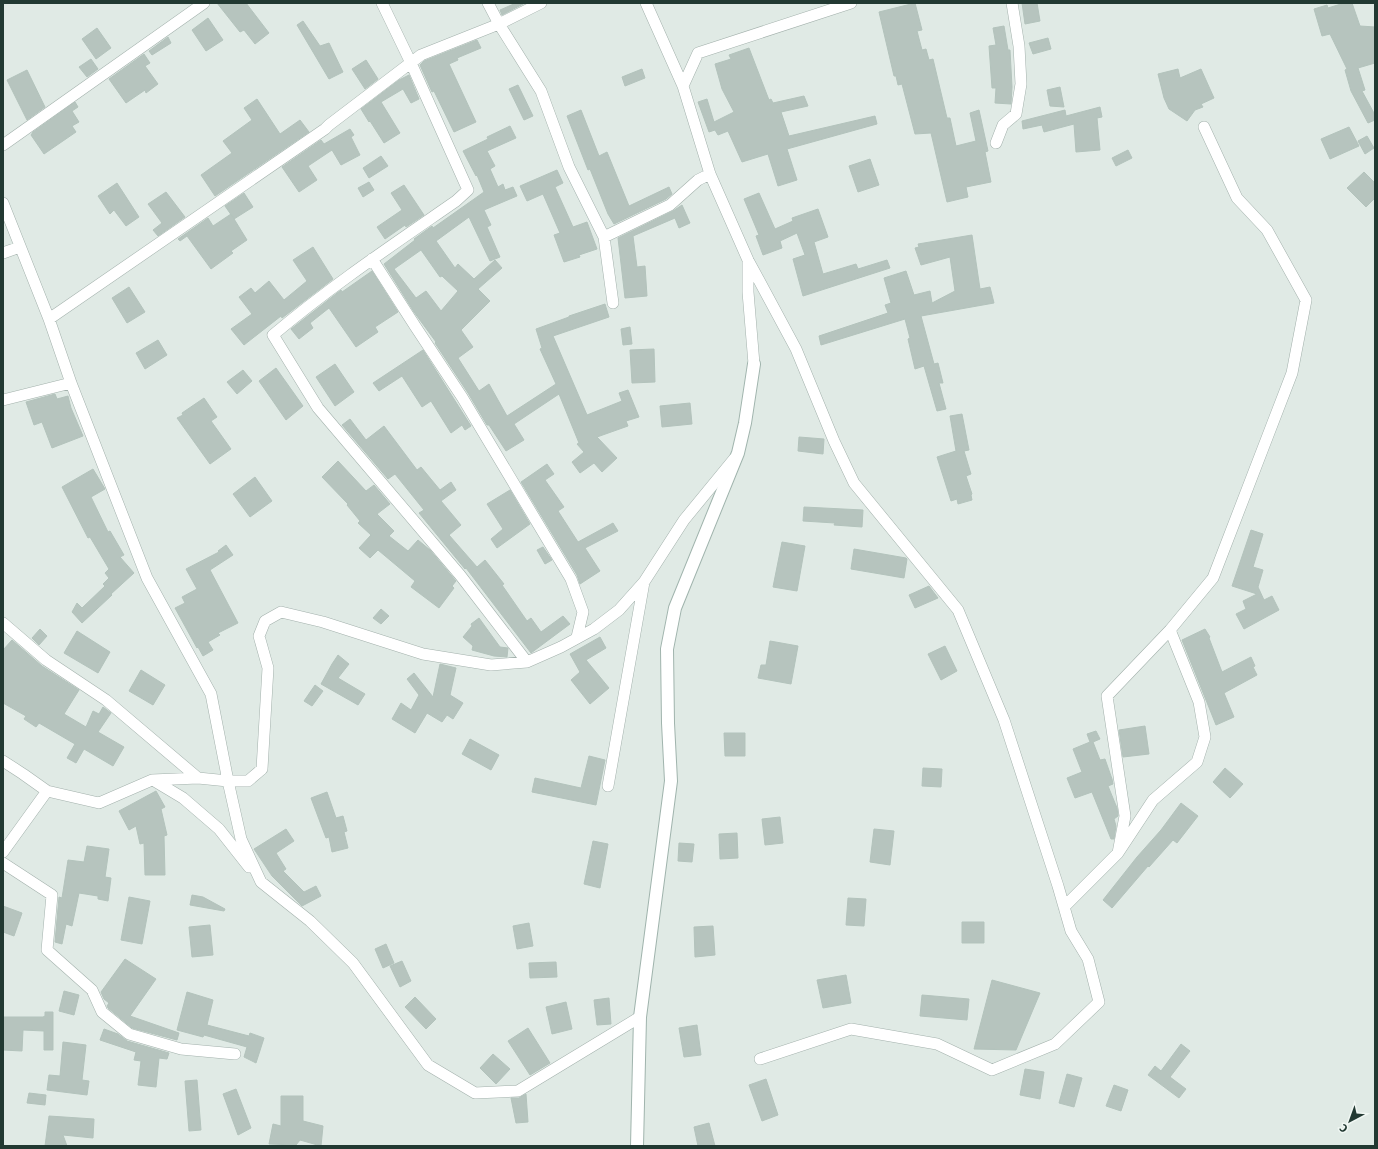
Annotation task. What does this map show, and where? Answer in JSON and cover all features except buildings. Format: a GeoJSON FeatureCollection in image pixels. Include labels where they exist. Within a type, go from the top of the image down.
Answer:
{"type":"FeatureCollection","features":[{"type":"Feature","properties":{"kind":"street"},"geometry":{"type":"LineString","coordinates":[[3,145],[204,3]]}},
{"type":"Feature","properties":{"kind":"street"},"geometry":{"type":"LineString","coordinates":[[382,3],[411,63],[468,190],[456,201],[372,259],[299,313],[273,335],[318,408],[460,575],[527,662]]}},
{"type":"Feature","properties":{"kind":"street"},"geometry":{"type":"LineString","coordinates":[[488,3],[499,24],[541,91],[569,167],[604,237],[613,303]]}},
{"type":"Feature","properties":{"kind":"street"},"geometry":{"type":"LineString","coordinates":[[49,319],[325,129],[420,55],[499,24],[541,3]]}},
{"type":"Feature","properties":{"kind":"street"},"geometry":{"type":"LineString","coordinates":[[646,3],[683,86],[710,174],[748,260],[796,349],[834,441],[854,483],[958,610],[1004,720],[1071,931],[1088,959],[1099,1002],[1055,1044],[992,1070],[937,1044],[851,1029],[760,1060]]}},
{"type":"Feature","properties":{"kind":"street"},"geometry":{"type":"LineString","coordinates":[[683,86],[698,53],[851,3]]}},
{"type":"Feature","properties":{"kind":"street"},"geometry":{"type":"LineString","coordinates":[[996,143],[1003,125],[1016,114],[1021,84],[1019,46],[1012,3]]}},
{"type":"Feature","properties":{"kind":"street"},"geometry":{"type":"LineString","coordinates":[[1118,853],[1125,816],[1107,696],[1170,630],[1213,578],[1292,373],[1306,300],[1267,230],[1237,198],[1204,127]]}},
{"type":"Feature","properties":{"kind":"street"},"geometry":{"type":"LineString","coordinates":[[604,237],[670,205],[698,180],[710,174]]}},
{"type":"Feature","properties":{"kind":"street"},"geometry":{"type":"LineString","coordinates":[[3,203],[49,319],[147,578],[211,694],[240,839],[260,882]]}},
{"type":"Feature","properties":{"kind":"street"},"geometry":{"type":"LineString","coordinates":[[3,253],[20,247]]}},
{"type":"Feature","properties":{"kind":"street"},"geometry":{"type":"LineString","coordinates":[[372,259],[462,397],[571,579],[583,612],[577,637]]}},
{"type":"Feature","properties":{"kind":"street"},"geometry":{"type":"LineString","coordinates":[[637,1146],[640,1017],[671,781],[668,723],[667,649],[676,608],[738,453],[745,423],[754,364],[748,292],[748,260]]}},
{"type":"Feature","properties":{"kind":"street"},"geometry":{"type":"LineString","coordinates":[[3,400],[72,383]]}},
{"type":"Feature","properties":{"kind":"street"},"geometry":{"type":"LineString","coordinates":[[3,761],[47,791],[99,803],[152,780],[198,778],[248,781],[262,768],[268,668],[259,636],[265,621],[281,612],[323,622],[423,654],[491,665],[527,662],[561,647],[594,629],[619,610],[644,582],[684,520],[738,453]]}},
{"type":"Feature","properties":{"kind":"street"},"geometry":{"type":"LineString","coordinates":[[608,786],[644,582]]}},
{"type":"Feature","properties":{"kind":"street"},"geometry":{"type":"LineString","coordinates":[[3,623],[46,660],[106,700],[198,778]]}},
{"type":"Feature","properties":{"kind":"street"},"geometry":{"type":"LineString","coordinates":[[1064,907],[1118,853],[1153,800],[1197,762],[1205,737],[1199,702],[1170,630]]}},
{"type":"Feature","properties":{"kind":"street"},"geometry":{"type":"LineString","coordinates":[[152,780],[183,798],[219,829],[260,882],[310,921],[353,963],[428,1065],[475,1093],[518,1091],[640,1017]]}},
{"type":"Feature","properties":{"kind":"street"},"geometry":{"type":"LineString","coordinates":[[3,852],[47,791]]}},
{"type":"Feature","properties":{"kind":"street"},"geometry":{"type":"LineString","coordinates":[[3,863],[52,895],[47,950],[92,990],[102,1012],[129,1034],[181,1049],[235,1054]]}}]}
